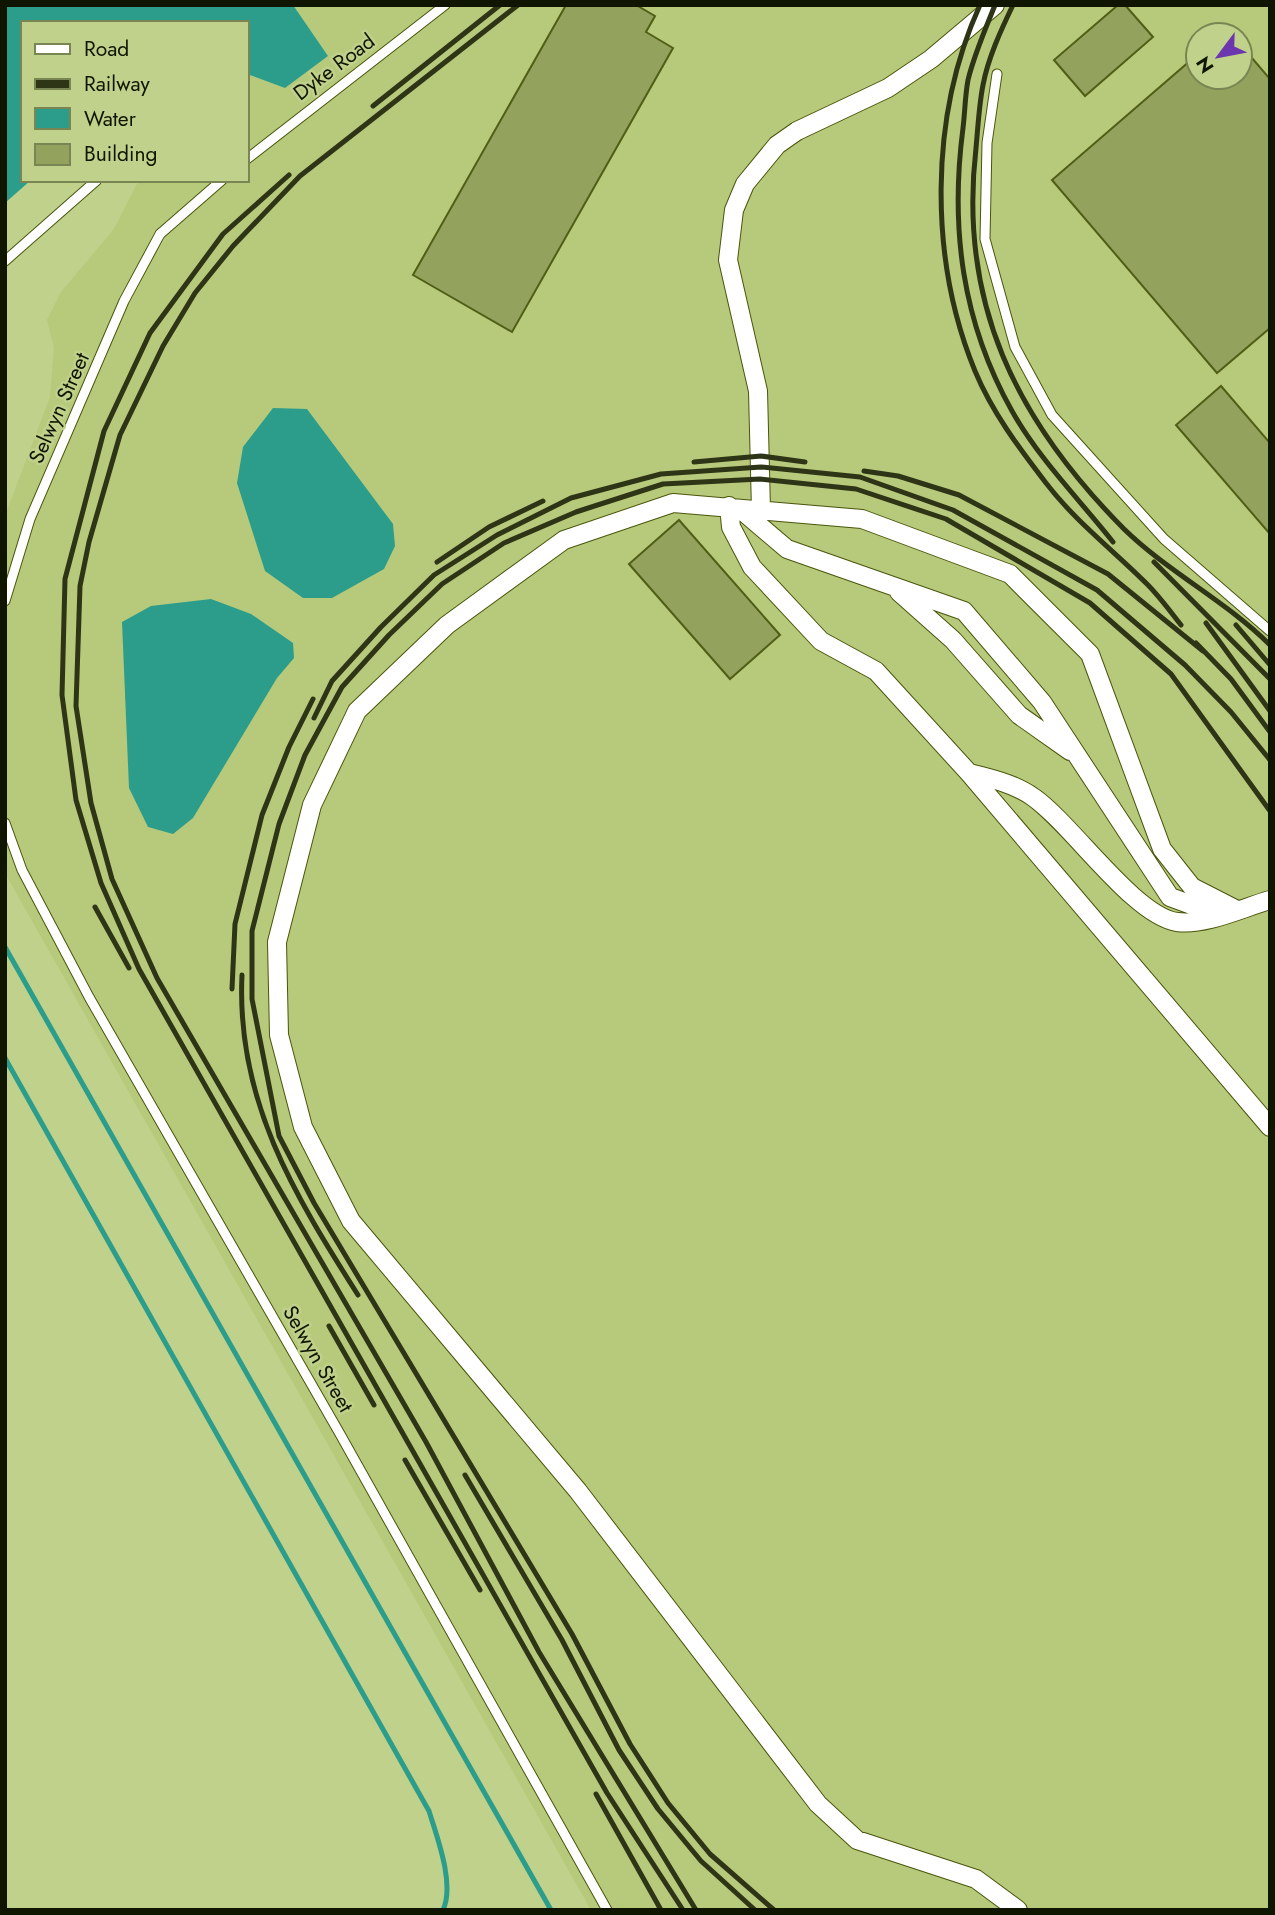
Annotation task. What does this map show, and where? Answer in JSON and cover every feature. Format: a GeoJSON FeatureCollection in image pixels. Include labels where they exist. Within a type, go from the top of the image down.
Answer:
{"type":"FeatureCollection","features":[{"type":"Feature","properties":{"kind":"street"},"geometry":{"type":"LineString","coordinates":[[761,510],[758,391],[728,260],[734,210],[745,184],[777,145],[797,131],[888,88],[931,59],[995,5]]}},
{"type":"Feature","properties":{"kind":"street"},"geometry":{"type":"LineString","coordinates":[[1018,1910],[976,1879],[857,1840],[818,1804],[578,1491],[351,1221],[303,1127],[279,1035],[277,942],[312,805],[357,711],[447,625],[564,540],[673,503],[862,519],[1010,573],[1090,654],[1162,849],[1192,887],[1227,912]]}},
{"type":"Feature","properties":{"kind":"street"},"geometry":{"type":"LineString","coordinates":[[734,507],[787,549],[964,611],[1042,702],[1170,897],[1227,912]]}},
{"type":"Feature","properties":{"kind":"street"},"geometry":{"type":"LineString","coordinates":[[734,507],[731,527],[752,566],[821,640],[876,671],[969,773],[1270,1127]]}},
{"type":"Feature","properties":{"kind":"street"},"geometry":{"type":"LineString","coordinates":[[893,586],[953,640],[1018,715],[1078,758]]}},
{"type":"Feature","properties":{"kind":"street"},"geometry":{"type":"LineString","coordinates":[[969,773],[998,780],[1033,797],[1141,904],[1176,922],[1270,900]]}},
{"type":"Feature","properties":{"kind":"lane","name":"Dyke Road"},"geometry":{"type":"LineString","coordinates":[[248,158],[445,5]]}},
{"type":"Feature","properties":{"kind":"lane"},"geometry":{"type":"LineString","coordinates":[[997,74],[987,143],[985,239],[1015,347],[1052,415],[1164,539],[1270,631]]}},
{"type":"Feature","properties":{"kind":"lane"},"geometry":{"type":"LineString","coordinates":[[5,261],[95,182]]}},
{"type":"Feature","properties":{"kind":"lane","name":"Selwyn Street"},"geometry":{"type":"LineString","coordinates":[[5,601],[30,519],[124,300],[160,234],[220,182]]}},
{"type":"Feature","properties":{"kind":"lane","name":"Selwyn Street"},"geometry":{"type":"LineString","coordinates":[[5,823],[22,870],[89,997],[333,1422],[607,1910]]}},
{"type":"Feature","properties":{"kind":"shaded area"},"geometry":{"type":"Polygon","coordinates":[[[293,5],[1270,5],[1270,1910],[591,1910],[5,873],[5,516],[50,397],[54,348],[47,320],[61,292],[114,229],[138,182],[248,182],[248,74],[285,88],[328,56],[293,5]]]}},
{"type":"Feature","properties":{"kind":"water"},"geometry":{"type":"Polygon","coordinates":[[[5,5],[293,5],[328,56],[285,88],[248,74],[248,21],[21,21],[21,182],[29,182],[5,203],[5,5]]]}},
{"type":"Feature","properties":{"kind":"water"},"geometry":{"type":"Polygon","coordinates":[[[273,408],[307,409],[393,524],[395,546],[384,569],[332,598],[303,598],[265,571],[237,483],[243,447],[273,408]]]}},
{"type":"Feature","properties":{"kind":"water"},"geometry":{"type":"Polygon","coordinates":[[[211,599],[251,614],[293,643],[294,658],[277,678],[193,818],[173,834],[148,827],[129,788],[122,622],[151,606],[211,599]]]}},
{"type":"Feature","properties":{"kind":"building"},"geometry":{"type":"Polygon","coordinates":[[[566,5],[636,5],[655,16],[646,32],[673,48],[512,332],[413,275],[566,5]]]}},
{"type":"Feature","properties":{"kind":"building"},"geometry":{"type":"Polygon","coordinates":[[[1118,5],[1125,5],[1153,37],[1085,96],[1054,60],[1118,5]]]}},
{"type":"Feature","properties":{"kind":"building"},"geometry":{"type":"Polygon","coordinates":[[[1254,60],[1270,79],[1270,328],[1217,373],[1052,180],[1184,66],[1184,91],[1254,91],[1254,60]]]}},
{"type":"Feature","properties":{"kind":"building"},"geometry":{"type":"Polygon","coordinates":[[[1221,386],[1270,443],[1270,534],[1176,425],[1221,386]]]}},
{"type":"Feature","properties":{"kind":"building"},"geometry":{"type":"Polygon","coordinates":[[[679,520],[780,635],[730,679],[629,564],[679,520]]]}},
{"type":"Feature","properties":{"kind":"waterway"},"geometry":{"type":"LineString","coordinates":[[5,947],[551,1910]]}},
{"type":"Feature","properties":{"kind":"waterway"},"geometry":{"type":"LineString","coordinates":[[5,1058],[429,1811],[446,1874],[443,1910]]}},
{"type":"Feature","properties":{"kind":"railway"},"geometry":{"type":"LineString","coordinates":[[373,106],[500,5]]}},
{"type":"Feature","properties":{"kind":"railway"},"geometry":{"type":"LineString","coordinates":[[518,5],[300,176],[233,246],[195,293],[163,346],[120,435],[89,542],[80,586],[76,706],[91,803],[112,879],[157,978],[426,1442],[539,1652],[696,1910]]}},
{"type":"Feature","properties":{"kind":"railway"},"geometry":{"type":"LineString","coordinates":[[980,5],[963,48],[951,94],[941,188],[949,282],[960,328],[982,386],[1026,457],[1069,510],[1147,584],[1181,625]]}},
{"type":"Feature","properties":{"kind":"railway"},"geometry":{"type":"LineString","coordinates":[[995,5],[968,80],[959,165],[960,238],[971,309],[981,343],[1012,411],[1047,462],[1113,542]]}},
{"type":"Feature","properties":{"kind":"railway"},"geometry":{"type":"LineString","coordinates":[[1013,5],[985,75],[978,124],[973,204],[976,258],[986,308],[1003,356],[1025,401],[1053,445],[1086,488],[1141,545],[1235,614],[1270,645]]}},
{"type":"Feature","properties":{"kind":"railway"},"geometry":{"type":"LineString","coordinates":[[289,175],[223,234],[150,333],[104,431],[65,579],[62,695],[76,800],[101,883],[139,969],[607,1793],[683,1910]]}},
{"type":"Feature","properties":{"kind":"railway"},"geometry":{"type":"LineString","coordinates":[[694,462],[761,456],[805,462]]}},
{"type":"Feature","properties":{"kind":"railway"},"geometry":{"type":"LineString","coordinates":[[314,718],[332,681],[381,627],[434,575],[497,535],[571,498],[661,474],[761,467],[860,477],[953,510],[1097,590],[1185,665],[1231,712],[1270,760]]}},
{"type":"Feature","properties":{"kind":"railway"},"geometry":{"type":"LineString","coordinates":[[864,471],[898,476],[959,495],[1108,574],[1203,651]]}},
{"type":"Feature","properties":{"kind":"railway"},"geometry":{"type":"LineString","coordinates":[[774,1910],[710,1854],[668,1803],[630,1744],[572,1634],[314,1203],[279,1136],[252,999],[252,931],[279,824],[305,755],[342,687],[389,635],[442,584],[504,543],[576,512],[663,484],[760,479],[856,489],[946,519],[1090,603],[1171,674],[1270,811]]}},
{"type":"Feature","properties":{"kind":"railway"},"geometry":{"type":"LineString","coordinates":[[437,562],[489,527],[543,501]]}},
{"type":"Feature","properties":{"kind":"railway"},"geometry":{"type":"LineString","coordinates":[[1154,562],[1270,679]]}},
{"type":"Feature","properties":{"kind":"railway"},"geometry":{"type":"LineString","coordinates":[[1206,623],[1270,711]]}},
{"type":"Feature","properties":{"kind":"railway"},"geometry":{"type":"LineString","coordinates":[[1236,625],[1270,665]]}},
{"type":"Feature","properties":{"kind":"railway"},"geometry":{"type":"LineString","coordinates":[[1196,643],[1231,679],[1270,732]]}},
{"type":"Feature","properties":{"kind":"railway"},"geometry":{"type":"LineString","coordinates":[[232,989],[235,924],[262,815],[289,747],[313,699]]}},
{"type":"Feature","properties":{"kind":"railway"},"geometry":{"type":"LineString","coordinates":[[95,907],[129,968]]}},
{"type":"Feature","properties":{"kind":"railway"},"geometry":{"type":"LineString","coordinates":[[242,975],[243,1020],[249,1064],[259,1105],[292,1182],[358,1295]]}},
{"type":"Feature","properties":{"kind":"railway"},"geometry":{"type":"LineString","coordinates":[[329,1326],[374,1405]]}},
{"type":"Feature","properties":{"kind":"railway"},"geometry":{"type":"LineString","coordinates":[[405,1460],[480,1590]]}},
{"type":"Feature","properties":{"kind":"railway"},"geometry":{"type":"LineString","coordinates":[[465,1475],[562,1640],[619,1750],[658,1809],[701,1861],[755,1910]]}},
{"type":"Feature","properties":{"kind":"railway"},"geometry":{"type":"LineString","coordinates":[[596,1794],[661,1910]]}}]}
